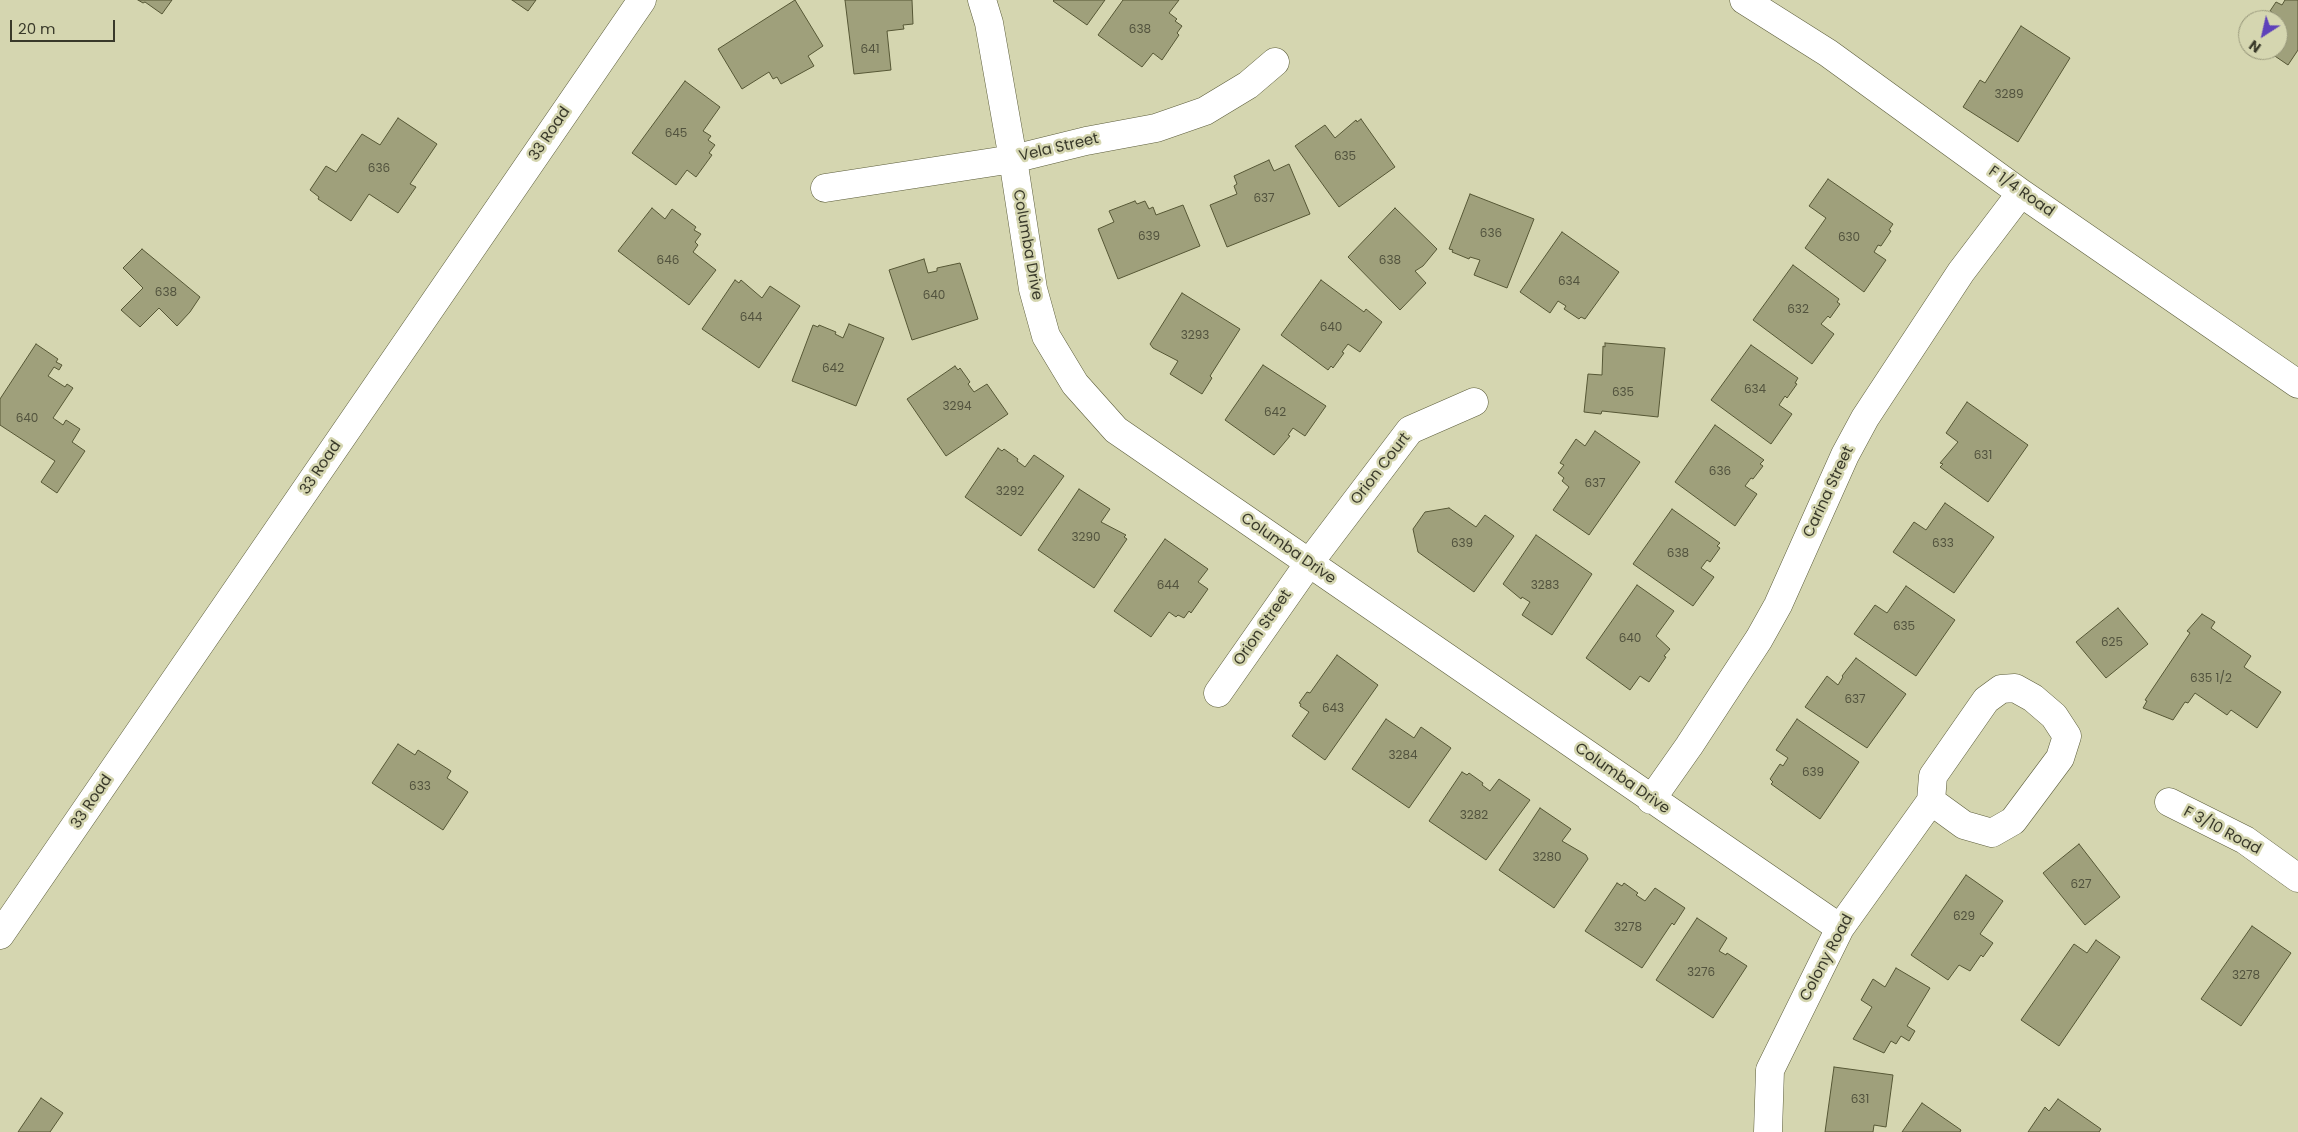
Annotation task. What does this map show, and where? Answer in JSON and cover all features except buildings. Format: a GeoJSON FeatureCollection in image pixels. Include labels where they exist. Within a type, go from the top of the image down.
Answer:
{"type":"FeatureCollection","features":[{"type":"Feature","properties":{"kind":"street","name":"33 Road"},"geometry":{"type":"LineString","coordinates":[[0,935],[642,0]]}},
{"type":"Feature","properties":{"kind":"street","name":"Columba Drive"},"geometry":{"type":"LineString","coordinates":[[982,0],[989,23],[1033,289],[1046,336],[1076,384],[1116,430],[1651,800],[1840,928]]}},
{"type":"Feature","properties":{"kind":"street","name":"F 1/4 Road"},"geometry":{"type":"LineString","coordinates":[[1744,0],[1828,53],[2021,193],[2298,384]]}},
{"type":"Feature","properties":{"kind":"street","name":"Vela Street"},"geometry":{"type":"LineString","coordinates":[[825,188],[1013,159],[1086,141],[1156,128],[1205,111],[1248,85],[1275,62]]}},
{"type":"Feature","properties":{"kind":"street","name":"Carina Street"},"geometry":{"type":"LineString","coordinates":[[1651,800],[1759,639],[1778,604],[1845,455],[1865,418],[1961,272],[2021,193]]}},
{"type":"Feature","properties":{"kind":"street","name":"Orion Court"},"geometry":{"type":"LineString","coordinates":[[1309,563],[1410,430],[1474,402]]}},
{"type":"Feature","properties":{"kind":"street","name":"Orion Street"},"geometry":{"type":"LineString","coordinates":[[1218,693],[1309,563]]}},
{"type":"Feature","properties":{"kind":"street","name":"Colony Road"},"geometry":{"type":"LineString","coordinates":[[1768,1132],[1770,1070],[1840,928],[1930,801],[1933,776],[1986,700],[2001,689],[2015,688],[2033,698],[2054,716],[2067,736],[2060,758],[2013,821],[1992,833],[1964,825],[1930,801]]}},
{"type":"Feature","properties":{"kind":"street","name":"F 3/10 Road"},"geometry":{"type":"LineString","coordinates":[[2169,802],[2245,840],[2298,878]]}}]}
